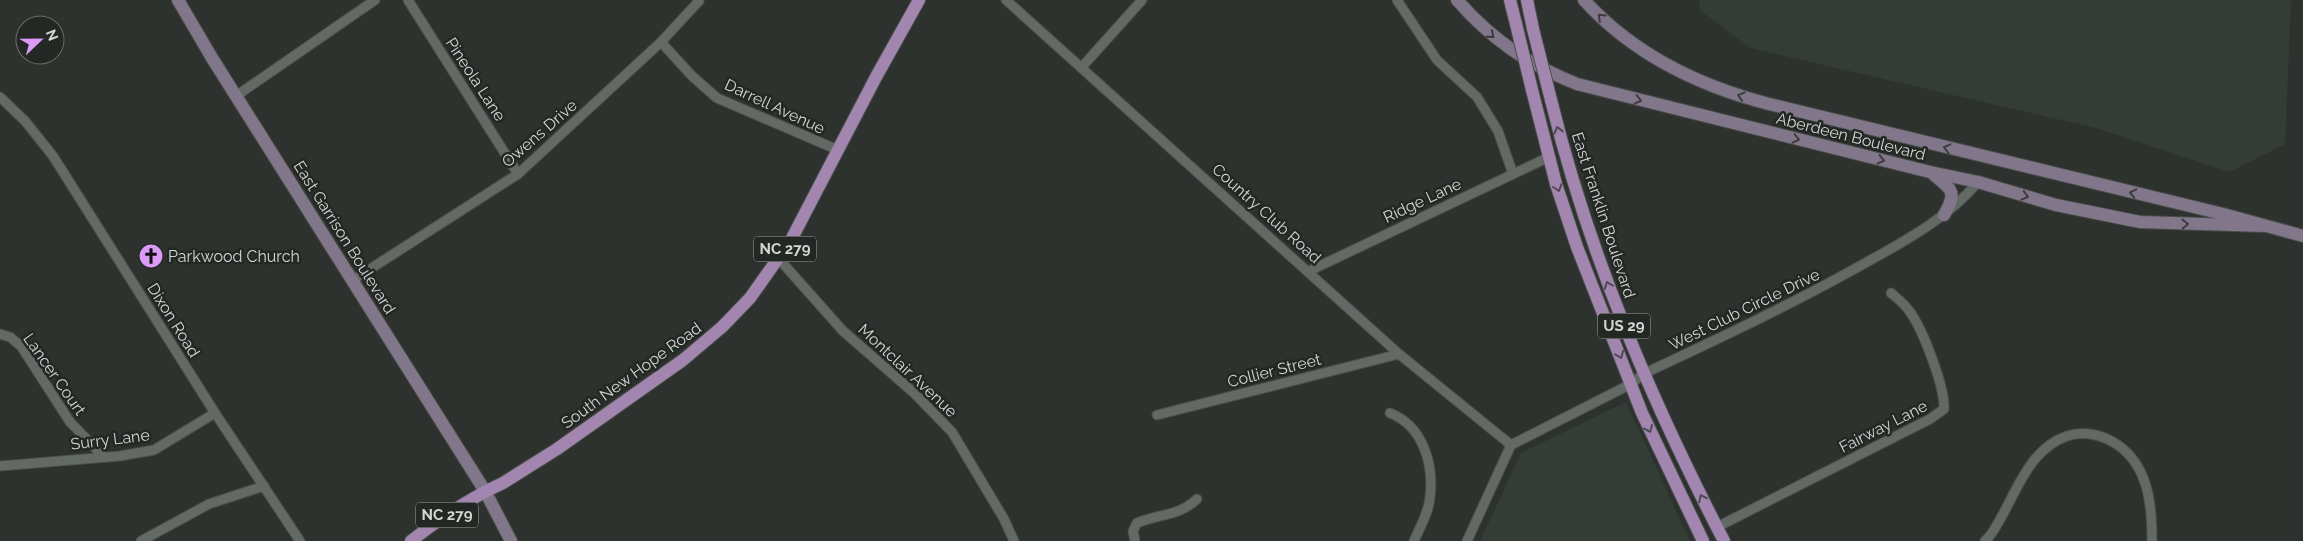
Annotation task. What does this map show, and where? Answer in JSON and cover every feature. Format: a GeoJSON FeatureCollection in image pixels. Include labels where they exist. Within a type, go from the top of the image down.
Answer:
{"type":"FeatureCollection","features":[{"type":"Feature","properties":{"kind":"main road","name":"East Garrison Boulevard"},"geometry":{"type":"LineString","coordinates":[[178,0],[236,96],[485,491],[511,541]]}},
{"type":"Feature","properties":{"kind":"main road","name":"South New Hope Road"},"geometry":{"type":"LineString","coordinates":[[411,541],[485,491],[503,483],[557,449],[706,342],[750,298],[779,259],[919,0]]}},
{"type":"Feature","properties":{"kind":"main road","name":"Aberdeen Boulevard"},"geometry":{"type":"LineString","coordinates":[[1458,0],[1491,36],[1556,76],[1570,81],[1631,98],[1930,172],[1978,182],[2056,205],[2140,222],[2265,226]]}},
{"type":"Feature","properties":{"kind":"main road","name":"East Franklin Boulevard"},"geometry":{"type":"LineString","coordinates":[[1510,0],[1549,157],[1577,247],[1657,446],[1703,541]]}},
{"type":"Feature","properties":{"kind":"main road","name":"East Franklin Boulevard"},"geometry":{"type":"LineString","coordinates":[[1527,0],[1563,150],[1585,222],[1643,374],[1666,426],[1724,541]]}},
{"type":"Feature","properties":{"kind":"main road","name":"Aberdeen Boulevard"},"geometry":{"type":"LineString","coordinates":[[1584,0],[1622,36],[1648,54],[1682,73],[1723,90],[1787,108],[2303,236]]}},
{"type":"Feature","properties":{"kind":"main road"},"geometry":{"type":"LineString","coordinates":[[1930,172],[1951,189],[1952,201],[1944,215]]}},
{"type":"Feature","properties":{"kind":"street"},"geometry":{"type":"LineString","coordinates":[[236,96],[375,0]]}},
{"type":"Feature","properties":{"kind":"street","name":"Pineola Lane"},"geometry":{"type":"LineString","coordinates":[[408,0],[518,174]]}},
{"type":"Feature","properties":{"kind":"street","name":"Country Club Road"},"geometry":{"type":"LineString","coordinates":[[1006,0],[1399,354],[1511,445]]}},
{"type":"Feature","properties":{"kind":"street"},"geometry":{"type":"LineString","coordinates":[[1081,68],[1142,0]]}},
{"type":"Feature","properties":{"kind":"street"},"geometry":{"type":"LineString","coordinates":[[1397,0],[1437,60],[1477,97],[1498,131],[1513,174]]}},
{"type":"Feature","properties":{"kind":"street","name":"Owens Drive"},"geometry":{"type":"LineString","coordinates":[[353,280],[518,174],[661,42],[699,1]]}},
{"type":"Feature","properties":{"kind":"street","name":"Darrell Avenue"},"geometry":{"type":"LineString","coordinates":[[661,42],[692,76],[717,98],[838,150]]}},
{"type":"Feature","properties":{"kind":"street","name":"Dixon Road"},"geometry":{"type":"LineString","coordinates":[[0,97],[25,121],[53,156],[215,413],[300,541]]}},
{"type":"Feature","properties":{"kind":"street","name":"Ridge Lane"},"geometry":{"type":"LineString","coordinates":[[1309,271],[1549,157]]}},
{"type":"Feature","properties":{"kind":"street","name":"West Club Circle Drive"},"geometry":{"type":"LineString","coordinates":[[1511,445],[1631,384],[1643,374],[1810,293],[1901,243],[1963,200],[1978,182]]}},
{"type":"Feature","properties":{"kind":"street","name":"Montclair Avenue"},"geometry":{"type":"LineString","coordinates":[[779,259],[843,331],[913,392],[952,432],[1004,519],[1014,541]]}},
{"type":"Feature","properties":{"kind":"street","name":"Fairway Lane"},"geometry":{"type":"LineString","coordinates":[[1717,527],[1930,419],[1944,409],[1941,387],[1919,327],[1910,312],[1891,293]]}},
{"type":"Feature","properties":{"kind":"street","name":"Lancer Court"},"geometry":{"type":"LineString","coordinates":[[0,334],[10,337],[21,346],[70,422],[104,457]]}},
{"type":"Feature","properties":{"kind":"street","name":"Collier Street"},"geometry":{"type":"LineString","coordinates":[[1157,415],[1399,354]]}},
{"type":"Feature","properties":{"kind":"street","name":"Surry Lane"},"geometry":{"type":"LineString","coordinates":[[0,466],[104,457],[154,450],[215,413]]}},
{"type":"Feature","properties":{"kind":"street"},"geometry":{"type":"LineString","coordinates":[[1390,413],[1403,418],[1416,432],[1428,455],[1431,478],[1430,499],[1414,541]]}},
{"type":"Feature","properties":{"kind":"street"},"geometry":{"type":"LineString","coordinates":[[1985,541],[1995,528],[2028,467],[2040,452],[2055,440],[2073,434],[2092,434],[2111,440],[2127,451],[2139,466],[2150,503],[2152,541]]}},
{"type":"Feature","properties":{"kind":"street"},"geometry":{"type":"LineString","coordinates":[[1467,541],[1511,445]]}},
{"type":"Feature","properties":{"kind":"street"},"geometry":{"type":"LineString","coordinates":[[141,541],[209,504],[264,486]]}},
{"type":"Feature","properties":{"kind":"street"},"geometry":{"type":"LineString","coordinates":[[1135,541],[1133,531],[1137,523],[1186,510],[1197,499]]}},
{"type":"Feature","properties":{"kind":"shaded area"},"geometry":{"type":"Polygon","coordinates":[[[1699,0],[2291,0],[2285,144],[2229,172],[2096,128],[1750,48],[1700,10],[1699,0]]]}},
{"type":"Feature","properties":{"kind":"shaded area"},"geometry":{"type":"Polygon","coordinates":[[[1626,402],[1690,541],[1480,541],[1521,453],[1626,402]]]}},
{"type":"Feature","properties":{"kind":"place","name":"Parkwood Church"},"geometry":{"type":"Point","coordinates":[151,256]}}]}
